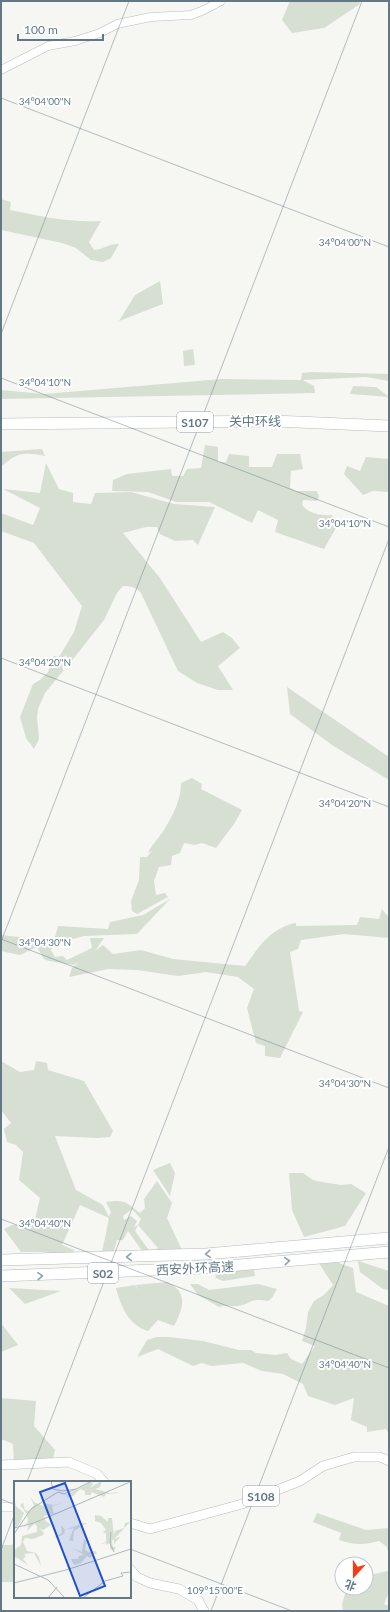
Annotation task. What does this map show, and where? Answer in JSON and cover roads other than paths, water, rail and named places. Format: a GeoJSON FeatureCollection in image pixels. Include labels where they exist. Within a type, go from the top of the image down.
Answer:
{"type":"FeatureCollection","features":[{"type":"Feature","properties":{"kind":"highway","name":"关中环线"},"geometry":{"type":"LineString","coordinates":[[1,419],[274,416],[389,421]]}},
{"type":"Feature","properties":{"kind":"highway","name":"关中环线"},"geometry":{"type":"LineString","coordinates":[[1,424],[274,421],[389,426]]}},
{"type":"Feature","properties":{"kind":"highway","name":"西安外环高速"},"geometry":{"type":"LineString","coordinates":[[1,1260],[168,1256],[247,1251],[389,1238]]}},
{"type":"Feature","properties":{"kind":"highway","name":"西安外环高速"},"geometry":{"type":"LineString","coordinates":[[1,1276],[205,1268],[389,1252]]}},
{"type":"Feature","properties":{"kind":"main road","name":"S108"},"geometry":{"type":"LineString","coordinates":[[131,1523],[150,1529],[242,1504],[300,1481],[323,1466],[354,1457],[380,1457],[389,1461]]}},
{"type":"Feature","properties":{"kind":"main road"},"geometry":{"type":"LineString","coordinates":[[1,1465],[69,1462],[98,1474],[103,1481]]}},
{"type":"Feature","properties":{"kind":"main road"},"geometry":{"type":"LineString","coordinates":[[1,1507],[14,1507]]}},
{"type":"Feature","properties":{"kind":"main road"},"geometry":{"type":"LineString","coordinates":[[131,1570],[137,1577],[150,1584],[179,1589],[198,1600],[204,1611]]}},
{"type":"Feature","properties":{"kind":"street"},"geometry":{"type":"LineString","coordinates":[[1,70],[48,46],[75,41],[100,33],[117,24],[151,17],[191,15],[221,1]]}}]}
